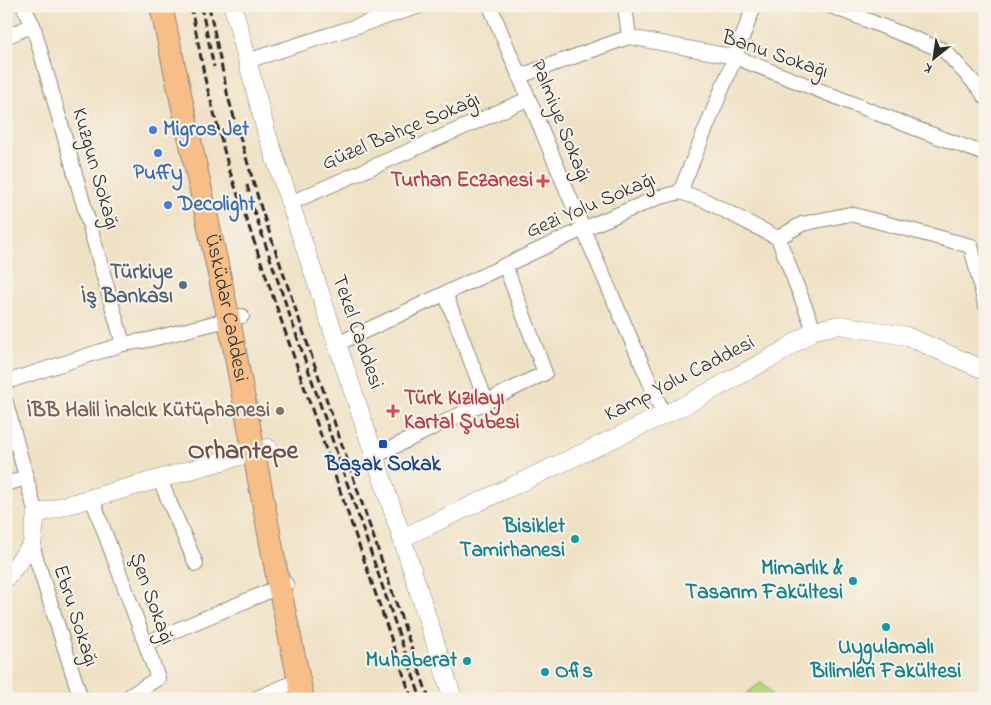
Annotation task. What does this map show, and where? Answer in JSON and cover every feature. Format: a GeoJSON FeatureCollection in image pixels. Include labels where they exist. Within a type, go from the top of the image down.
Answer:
{"type":"FeatureCollection","features":[{"type":"Feature","properties":{"kind":"main road","name":"Üsküdar Caddesi"},"geometry":{"type":"LineString","coordinates":[[161,6],[236,318]]}},
{"type":"Feature","properties":{"kind":"main road","name":"Üsküdar Caddesi"},"geometry":{"type":"LineString","coordinates":[[174,6],[261,450],[301,689]]}},
{"type":"Feature","properties":{"kind":"main road","name":"Üsküdar Caddesi"},"geometry":{"type":"LineString","coordinates":[[284,584],[315,699]]}},
{"type":"Feature","properties":{"kind":"street","name":"Kuzgun Sokağı"},"geometry":{"type":"LineString","coordinates":[[23,6],[33,25],[123,344]]}},
{"type":"Feature","properties":{"kind":"street","name":"Tekel Caddesi"},"geometry":{"type":"LineString","coordinates":[[233,6],[266,131],[402,538],[453,699]]}},
{"type":"Feature","properties":{"kind":"street"},"geometry":{"type":"LineString","coordinates":[[247,61],[420,6]]}},
{"type":"Feature","properties":{"kind":"street","name":"Palmiye Sokağı"},"geometry":{"type":"LineString","coordinates":[[490,6],[583,229],[664,415]]}},
{"type":"Feature","properties":{"kind":"street"},"geometry":{"type":"LineString","coordinates":[[520,76],[629,37],[625,6]]}},
{"type":"Feature","properties":{"kind":"street","name":"Gezi Yolu Sokağı"},"geometry":{"type":"LineString","coordinates":[[337,344],[583,229],[657,198],[680,192],[754,6]]}},
{"type":"Feature","properties":{"kind":"street"},"geometry":{"type":"LineString","coordinates":[[840,8],[945,51],[985,97]]}},
{"type":"Feature","properties":{"kind":"street"},"geometry":{"type":"LineString","coordinates":[[6,37],[33,25]]}},
{"type":"Feature","properties":{"kind":"street","name":"Banu Sokağı"},"geometry":{"type":"LineString","coordinates":[[629,37],[735,57],[917,130],[985,154]]}},
{"type":"Feature","properties":{"kind":"street","name":"Güzel Bahçe Sokağı"},"geometry":{"type":"LineString","coordinates":[[290,203],[528,99]]}},
{"type":"Feature","properties":{"kind":"street"},"geometry":{"type":"LineString","coordinates":[[680,192],[704,200],[778,238],[814,330]]}},
{"type":"Feature","properties":{"kind":"street"},"geometry":{"type":"LineString","coordinates":[[778,238],[802,224],[850,214],[971,246],[985,304]]}},
{"type":"Feature","properties":{"kind":"street"},"geometry":{"type":"LineString","coordinates":[[375,456],[545,373],[505,265]]}},
{"type":"Feature","properties":{"kind":"street"},"geometry":{"type":"LineString","coordinates":[[445,294],[486,401]]}},
{"type":"Feature","properties":{"kind":"street"},"geometry":{"type":"LineString","coordinates":[[6,382],[123,344],[148,340],[236,318]]}},
{"type":"Feature","properties":{"kind":"street","name":"Kamp Yolu Caddesi"},"geometry":{"type":"LineString","coordinates":[[402,538],[687,404],[782,351],[814,330],[840,325],[906,336],[980,368],[985,368]]}},
{"type":"Feature","properties":{"kind":"street"},"geometry":{"type":"LineString","coordinates":[[6,403],[36,514],[32,545],[6,578]]}},
{"type":"Feature","properties":{"kind":"street"},"geometry":{"type":"LineString","coordinates":[[36,514],[261,450]]}},
{"type":"Feature","properties":{"kind":"street"},"geometry":{"type":"LineString","coordinates":[[6,484],[25,478]]}},
{"type":"Feature","properties":{"kind":"street"},"geometry":{"type":"LineString","coordinates":[[160,480],[196,564]]}},
{"type":"Feature","properties":{"kind":"street","name":"Şen Sokağı"},"geometry":{"type":"LineString","coordinates":[[92,498],[158,678],[125,699]]}},
{"type":"Feature","properties":{"kind":"street","name":"Ebru Sokağı"},"geometry":{"type":"LineString","coordinates":[[32,545],[81,699]]}},
{"type":"Feature","properties":{"kind":"street"},"geometry":{"type":"LineString","coordinates":[[146,643],[284,584]]}},
{"type":"Feature","properties":{"kind":"street"},"geometry":{"type":"LineString","coordinates":[[255,699],[301,689]]}},
{"type":"Feature","properties":{"kind":"green space"},"geometry":{"type":"Polygon","coordinates":[[[762,682],[775,699],[739,699],[762,682]]]}},
{"type":"Feature","properties":{"kind":"railway"},"geometry":{"type":"LineString","coordinates":[[191,6],[205,79],[229,169],[412,699]]}},
{"type":"Feature","properties":{"kind":"railway"},"geometry":{"type":"LineString","coordinates":[[201,6],[214,67]]}},
{"type":"Feature","properties":{"kind":"railway"},"geometry":{"type":"LineString","coordinates":[[209,6],[228,97],[262,211],[429,699]]}},
{"type":"Feature","properties":{"kind":"railway"},"geometry":{"type":"LineString","coordinates":[[247,185],[254,211],[421,699]]}},
{"type":"Feature","properties":{"kind":"place","name":"Migros Jet"},"geometry":{"type":"Point","coordinates":[153,130]}},
{"type":"Feature","properties":{"kind":"place","name":"Puffy"},"geometry":{"type":"Point","coordinates":[158,153]}},
{"type":"Feature","properties":{"kind":"place","name":"Turhan Eczanesi"},"geometry":{"type":"Point","coordinates":[543,181]}},
{"type":"Feature","properties":{"kind":"place","name":"Decolight"},"geometry":{"type":"Point","coordinates":[168,205]}},
{"type":"Feature","properties":{"kind":"place","name":"Türkiye İş Bankası"},"geometry":{"type":"Point","coordinates":[183,285]}},
{"type":"Feature","properties":{"kind":"place","name":"İBB Halil İnalcık Kütüphanesi"},"geometry":{"type":"Point","coordinates":[280,411]}},
{"type":"Feature","properties":{"kind":"place","name":"Türk Kızılayı Kartal Şubesi"},"geometry":{"type":"Point","coordinates":[393,411]}},
{"type":"Feature","properties":{"kind":"place","name":"Başak Sokak"},"geometry":{"type":"Point","coordinates":[383,444]}},
{"type":"Feature","properties":{"kind":"place","name":"Bisiklet Tamirhanesi"},"geometry":{"type":"Point","coordinates":[575,539]}},
{"type":"Feature","properties":{"kind":"place","name":"Mimarlık & Tasarım Fakültesi"},"geometry":{"type":"Point","coordinates":[853,581]}},
{"type":"Feature","properties":{"kind":"place","name":"Uygulamalı Bilimleri Fakültesi"},"geometry":{"type":"Point","coordinates":[886,627]}},
{"type":"Feature","properties":{"kind":"place","name":"Muhaberat"},"geometry":{"type":"Point","coordinates":[467,661]}},
{"type":"Feature","properties":{"kind":"place","name":"Ofis"},"geometry":{"type":"Point","coordinates":[545,672]}},
{"type":"Feature","properties":{"kind":"district","name":"Orhantepe"},"geometry":{"type":"Point","coordinates":[243,452]}}]}
